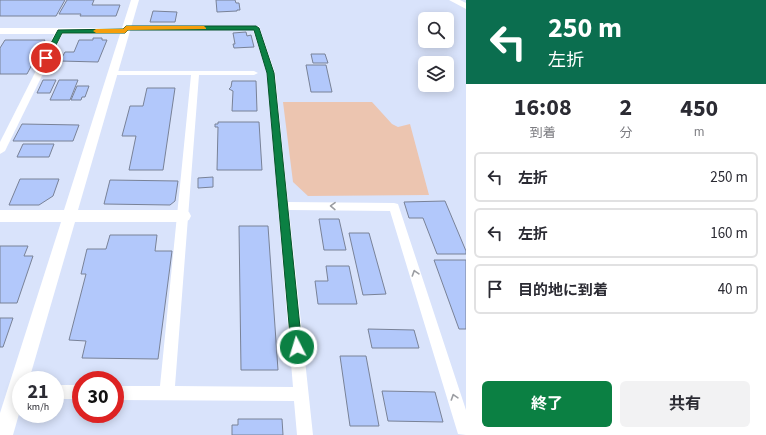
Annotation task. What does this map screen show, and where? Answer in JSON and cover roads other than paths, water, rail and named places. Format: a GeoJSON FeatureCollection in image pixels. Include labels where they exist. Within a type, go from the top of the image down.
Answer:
{"type":"FeatureCollection","features":[{"type":"Feature","properties":{"kind":"street"},"geometry":{"type":"LineString","coordinates":[[25,371],[69,216],[134,0]]}},
{"type":"Feature","properties":{"kind":"street"},"geometry":{"type":"LineString","coordinates":[[453,0],[466,6]]}},
{"type":"Feature","properties":{"kind":"street"},"geometry":{"type":"LineString","coordinates":[[0,31],[256,28],[271,73],[305,435]]}},
{"type":"Feature","properties":{"kind":"street"},"geometry":{"type":"LineString","coordinates":[[0,151],[60,31]]}},
{"type":"Feature","properties":{"kind":"street"},"geometry":{"type":"LineString","coordinates":[[112,73],[254,73]]}},
{"type":"Feature","properties":{"kind":"street"},"geometry":{"type":"LineString","coordinates":[[167,394],[184,216],[195,73]]}},
{"type":"Feature","properties":{"kind":"street"},"geometry":{"type":"LineString","coordinates":[[283,206],[394,207],[466,434]]}},
{"type":"Feature","properties":{"kind":"street"},"geometry":{"type":"LineString","coordinates":[[0,216],[184,216]]}},
{"type":"Feature","properties":{"kind":"street"},"geometry":{"type":"LineString","coordinates":[[124,393],[301,394]]}},
{"type":"Feature","properties":{"kind":"street"},"geometry":{"type":"LineString","coordinates":[[3,435],[12,410]]}}]}
